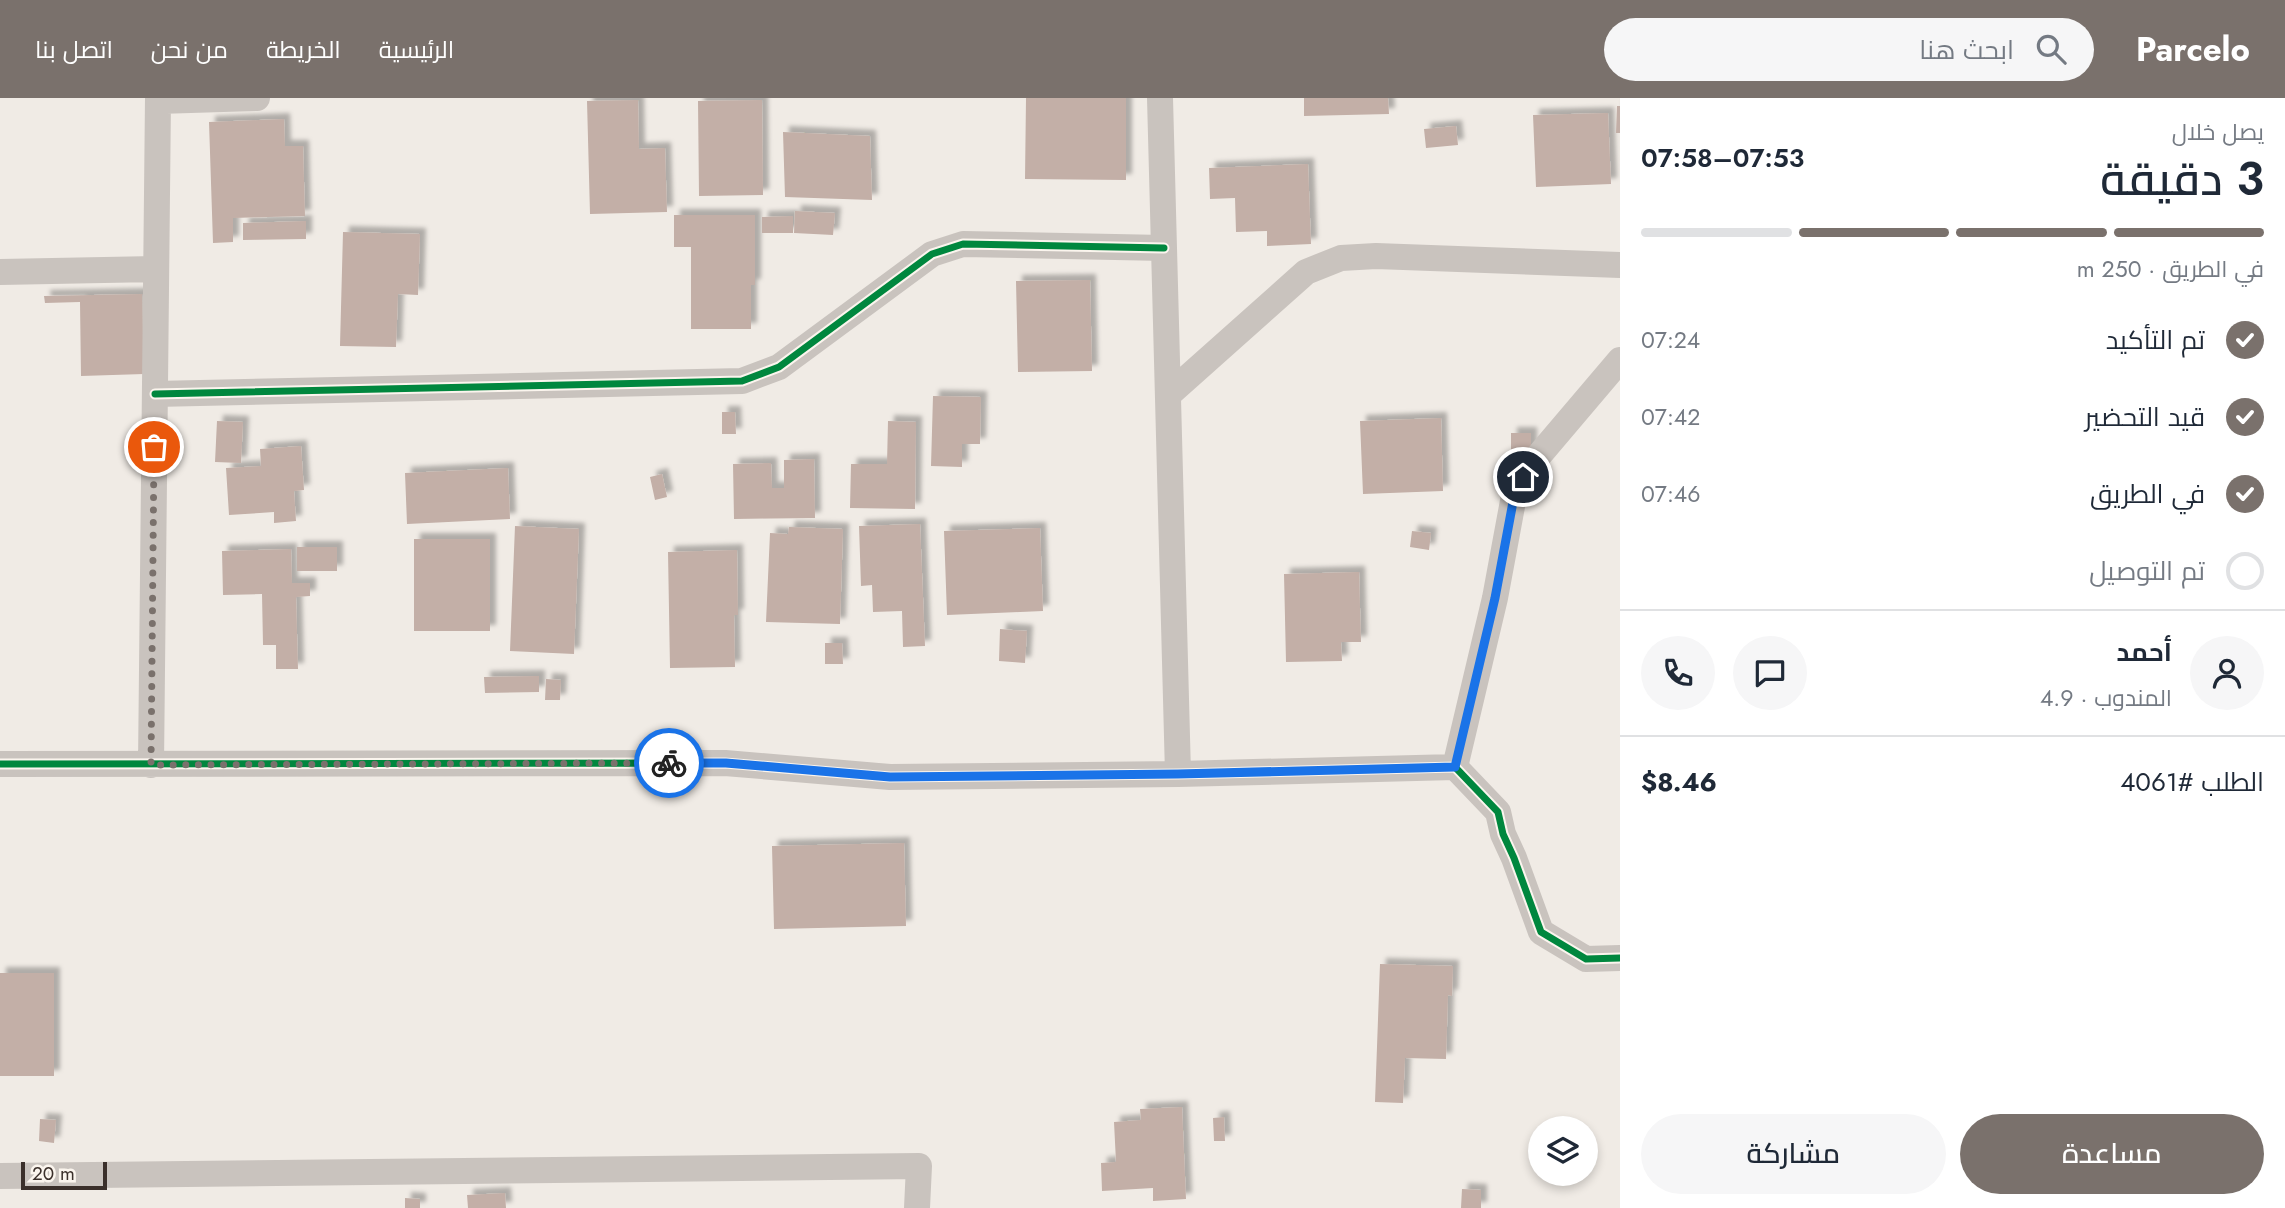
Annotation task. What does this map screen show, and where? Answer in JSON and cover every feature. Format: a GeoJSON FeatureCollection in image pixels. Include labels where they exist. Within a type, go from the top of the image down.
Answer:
{"type":"FeatureCollection","features":[{"type":"Feature","properties":{"kind":"street"},"geometry":{"type":"LineString","coordinates":[[151,765],[158,100],[257,98]]}},
{"type":"Feature","properties":{"kind":"street"},"geometry":{"type":"LineString","coordinates":[[1160,98],[1178,774]]}},
{"type":"Feature","properties":{"kind":"street"},"geometry":{"type":"LineString","coordinates":[[155,394],[742,382],[779,367],[932,254],[963,244],[1164,248]]}},
{"type":"Feature","properties":{"kind":"street"},"geometry":{"type":"LineString","coordinates":[[1168,395],[1306,272],[1340,258],[1376,256],[1620,265]]}},
{"type":"Feature","properties":{"kind":"street"},"geometry":{"type":"LineString","coordinates":[[0,272],[156,269]]}},
{"type":"Feature","properties":{"kind":"street"},"geometry":{"type":"LineString","coordinates":[[1455,767],[1495,598],[1513,502],[1523,477],[1620,360]]}},
{"type":"Feature","properties":{"kind":"street"},"geometry":{"type":"LineString","coordinates":[[0,764],[726,763],[890,777],[1455,767],[1498,812],[1503,834],[1541,932],[1586,959],[1620,958]]}},
{"type":"Feature","properties":{"kind":"street"},"geometry":{"type":"LineString","coordinates":[[0,1176],[919,1166],[917,1208]]}},
{"type":"Feature","properties":{"kind":"building"},"geometry":{"type":"Polygon","coordinates":[[[1026,98],[1126,98],[1126,180],[1025,179],[1026,98]]]}},
{"type":"Feature","properties":{"kind":"building"},"geometry":{"type":"Polygon","coordinates":[[[1304,98],[1388,98],[1389,114],[1304,116],[1304,98]]]}},
{"type":"Feature","properties":{"kind":"building"},"geometry":{"type":"Polygon","coordinates":[[[638,100],[639,149],[665,148],[667,212],[590,214],[587,101],[638,100]]]}},
{"type":"Feature","properties":{"kind":"building"},"geometry":{"type":"Polygon","coordinates":[[[762,100],[763,195],[699,196],[698,101],[762,100]]]}},
{"type":"Feature","properties":{"kind":"building"},"geometry":{"type":"Polygon","coordinates":[[[1617,106],[1620,106],[1620,133],[1616,133],[1617,106]]]}},
{"type":"Feature","properties":{"kind":"building"},"geometry":{"type":"Polygon","coordinates":[[[1608,113],[1611,184],[1536,187],[1533,115],[1608,113]]]}},
{"type":"Feature","properties":{"kind":"building"},"geometry":{"type":"Polygon","coordinates":[[[284,119],[285,146],[303,146],[305,216],[233,218],[233,242],[213,243],[209,122],[284,119]]]}},
{"type":"Feature","properties":{"kind":"building"},"geometry":{"type":"Polygon","coordinates":[[[1456,126],[1458,145],[1426,148],[1424,129],[1456,126]]]}},
{"type":"Feature","properties":{"kind":"building"},"geometry":{"type":"Polygon","coordinates":[[[783,132],[870,136],[872,200],[785,197],[783,132]]]}},
{"type":"Feature","properties":{"kind":"building"},"geometry":{"type":"Polygon","coordinates":[[[1308,164],[1311,244],[1267,246],[1267,231],[1236,232],[1235,198],[1210,199],[1209,168],[1308,164]]]}},
{"type":"Feature","properties":{"kind":"building"},"geometry":{"type":"Polygon","coordinates":[[[795,211],[835,213],[833,235],[794,233],[795,211]]]}},
{"type":"Feature","properties":{"kind":"building"},"geometry":{"type":"Polygon","coordinates":[[[674,215],[755,215],[755,285],[751,285],[751,329],[691,329],[691,247],[674,247],[674,215]]]}},
{"type":"Feature","properties":{"kind":"building"},"geometry":{"type":"Polygon","coordinates":[[[793,216],[793,233],[762,233],[762,217],[793,216]]]}},
{"type":"Feature","properties":{"kind":"building"},"geometry":{"type":"Polygon","coordinates":[[[306,221],[306,239],[243,240],[243,223],[306,221]]]}},
{"type":"Feature","properties":{"kind":"building"},"geometry":{"type":"Polygon","coordinates":[[[343,232],[420,234],[418,295],[398,294],[396,347],[340,346],[343,232]]]}},
{"type":"Feature","properties":{"kind":"building"},"geometry":{"type":"Polygon","coordinates":[[[1090,280],[1092,371],[1018,372],[1016,281],[1090,280]]]}},
{"type":"Feature","properties":{"kind":"building"},"geometry":{"type":"Polygon","coordinates":[[[142,294],[144,374],[81,376],[80,302],[45,303],[44,296],[142,294]]]}},
{"type":"Feature","properties":{"kind":"building"},"geometry":{"type":"Polygon","coordinates":[[[933,396],[981,397],[980,444],[962,444],[962,467],[931,466],[933,396]]]}},
{"type":"Feature","properties":{"kind":"building"},"geometry":{"type":"Polygon","coordinates":[[[722,412],[735,412],[736,434],[722,434],[722,412]]]}},
{"type":"Feature","properties":{"kind":"building"},"geometry":{"type":"Polygon","coordinates":[[[1441,418],[1443,491],[1363,494],[1360,421],[1441,418]]]}},
{"type":"Feature","properties":{"kind":"building"},"geometry":{"type":"Polygon","coordinates":[[[217,421],[243,422],[241,463],[215,462],[217,421]]]}},
{"type":"Feature","properties":{"kind":"building"},"geometry":{"type":"Polygon","coordinates":[[[888,421],[916,422],[915,509],[850,508],[851,464],[887,464],[888,421]]]}},
{"type":"Feature","properties":{"kind":"building"},"geometry":{"type":"Polygon","coordinates":[[[1511,433],[1531,433],[1531,461],[1511,460],[1511,433]]]}},
{"type":"Feature","properties":{"kind":"building"},"geometry":{"type":"Polygon","coordinates":[[[301,446],[304,490],[294,491],[296,521],[274,523],[274,512],[229,515],[226,468],[261,466],[260,449],[301,446]]]}},
{"type":"Feature","properties":{"kind":"building"},"geometry":{"type":"Polygon","coordinates":[[[814,459],[815,518],[734,519],[733,464],[771,463],[772,488],[784,488],[784,460],[814,459]]]}},
{"type":"Feature","properties":{"kind":"building"},"geometry":{"type":"Polygon","coordinates":[[[508,468],[510,519],[407,524],[405,473],[508,468]]]}},
{"type":"Feature","properties":{"kind":"building"},"geometry":{"type":"Polygon","coordinates":[[[662,474],[667,497],[655,500],[650,477],[662,474]]]}},
{"type":"Feature","properties":{"kind":"building"},"geometry":{"type":"Polygon","coordinates":[[[920,524],[925,646],[903,647],[902,611],[873,612],[872,585],[861,586],[859,526],[920,524]]]}},
{"type":"Feature","properties":{"kind":"building"},"geometry":{"type":"Polygon","coordinates":[[[515,526],[579,529],[574,654],[510,651],[515,526]]]}},
{"type":"Feature","properties":{"kind":"building"},"geometry":{"type":"Polygon","coordinates":[[[789,527],[843,529],[840,624],[766,622],[770,533],[788,534],[789,527]]]}},
{"type":"Feature","properties":{"kind":"building"},"geometry":{"type":"Polygon","coordinates":[[[1040,528],[1043,611],[947,615],[944,531],[1040,528]]]}},
{"type":"Feature","properties":{"kind":"building"},"geometry":{"type":"Polygon","coordinates":[[[1412,531],[1431,533],[1429,550],[1410,547],[1412,531]]]}},
{"type":"Feature","properties":{"kind":"building"},"geometry":{"type":"Polygon","coordinates":[[[414,539],[490,539],[490,631],[414,631],[414,539]]]}},
{"type":"Feature","properties":{"kind":"building"},"geometry":{"type":"Polygon","coordinates":[[[297,547],[337,547],[337,571],[297,571],[297,547]]]}},
{"type":"Feature","properties":{"kind":"building"},"geometry":{"type":"Polygon","coordinates":[[[291,549],[292,583],[310,583],[310,596],[296,597],[298,669],[276,669],[276,645],[263,645],[262,594],[223,595],[222,551],[291,549]]]}},
{"type":"Feature","properties":{"kind":"building"},"geometry":{"type":"Polygon","coordinates":[[[737,550],[738,615],[734,615],[735,667],[670,668],[668,552],[737,550]]]}},
{"type":"Feature","properties":{"kind":"building"},"geometry":{"type":"Polygon","coordinates":[[[1359,572],[1361,642],[1341,642],[1342,661],[1286,662],[1284,574],[1359,572]]]}},
{"type":"Feature","properties":{"kind":"building"},"geometry":{"type":"Polygon","coordinates":[[[1000,629],[1027,631],[1025,663],[999,661],[1000,629]]]}},
{"type":"Feature","properties":{"kind":"building"},"geometry":{"type":"Polygon","coordinates":[[[825,643],[842,643],[843,664],[825,664],[825,643]]]}},
{"type":"Feature","properties":{"kind":"building"},"geometry":{"type":"Polygon","coordinates":[[[539,676],[539,692],[485,693],[484,677],[539,676]]]}},
{"type":"Feature","properties":{"kind":"building"},"geometry":{"type":"Polygon","coordinates":[[[546,679],[561,680],[560,700],[545,700],[546,679]]]}},
{"type":"Feature","properties":{"kind":"building"},"geometry":{"type":"Polygon","coordinates":[[[904,843],[906,926],[774,929],[772,846],[904,843]]]}},
{"type":"Feature","properties":{"kind":"building"},"geometry":{"type":"Polygon","coordinates":[[[1380,964],[1453,966],[1452,996],[1448,995],[1446,1059],[1405,1058],[1403,1103],[1375,1102],[1380,964]]]}},
{"type":"Feature","properties":{"kind":"building"},"geometry":{"type":"Polygon","coordinates":[[[0,973],[54,973],[54,1076],[0,1076],[0,973]]]}},
{"type":"Feature","properties":{"kind":"building"},"geometry":{"type":"Polygon","coordinates":[[[1182,1107],[1186,1199],[1153,1201],[1153,1188],[1102,1191],[1101,1163],[1116,1162],[1114,1122],[1141,1120],[1140,1109],[1182,1107]]]}},
{"type":"Feature","properties":{"kind":"building"},"geometry":{"type":"Polygon","coordinates":[[[1224,1117],[1225,1141],[1214,1141],[1213,1118],[1224,1117]]]}},
{"type":"Feature","properties":{"kind":"building"},"geometry":{"type":"Polygon","coordinates":[[[40,1119],[56,1120],[54,1143],[39,1141],[40,1119]]]}},
{"type":"Feature","properties":{"kind":"building"},"geometry":{"type":"Polygon","coordinates":[[[1462,1189],[1481,1190],[1481,1208],[1461,1208],[1462,1189]]]}},
{"type":"Feature","properties":{"kind":"building"},"geometry":{"type":"Polygon","coordinates":[[[505,1193],[506,1208],[468,1208],[467,1195],[505,1193]]]}},
{"type":"Feature","properties":{"kind":"building"},"geometry":{"type":"Polygon","coordinates":[[[405,1198],[420,1199],[420,1208],[405,1208],[405,1198]]]}},
{"type":"Feature","properties":{"kind":"cycle path"},"geometry":{"type":"LineString","coordinates":[[155,394],[742,381],[779,367],[932,254],[963,244],[1164,248]]}},
{"type":"Feature","properties":{"kind":"cycle path"},"geometry":{"type":"LineString","coordinates":[[0,764],[725,763],[890,777],[1455,767],[1498,812],[1503,834],[1541,932],[1586,959],[1620,958]]}},
{"type":"Feature","properties":{"kind":"way so far"},"geometry":{"type":"LineString","coordinates":[[154,447],[151,765],[669,763]]}},
{"type":"Feature","properties":{"kind":"route"},"geometry":{"type":"LineString","coordinates":[[669,763],[726,763],[890,777],[1455,767],[1495,598],[1513,502],[1523,477]]}}]}
